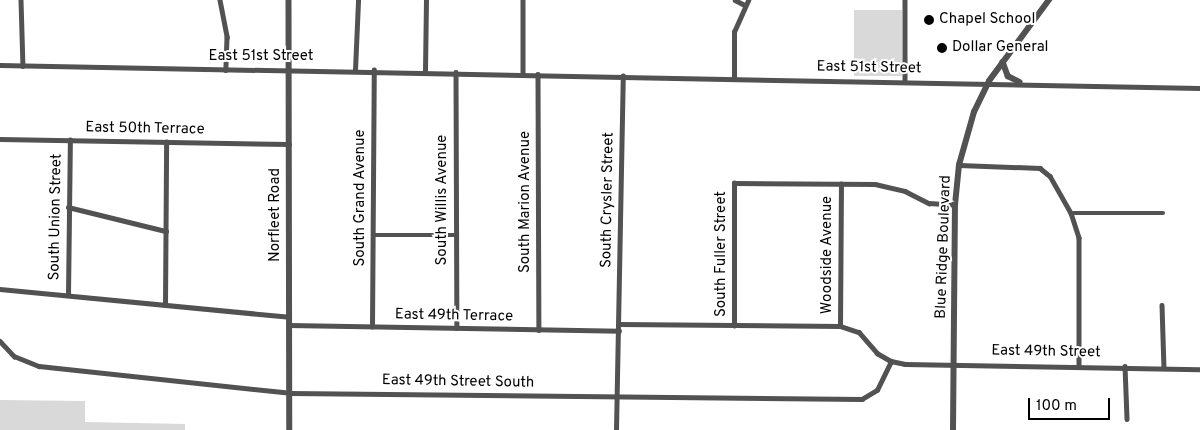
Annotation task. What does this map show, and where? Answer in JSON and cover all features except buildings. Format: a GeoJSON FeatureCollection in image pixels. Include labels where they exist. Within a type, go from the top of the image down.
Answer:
{"type":"FeatureCollection","features":[{"type":"Feature","properties":{"kind":"street"},"geometry":{"type":"LineString","coordinates":[[20,0],[22,66]]}},
{"type":"Feature","properties":{"kind":"street"},"geometry":{"type":"LineString","coordinates":[[220,0],[227,37],[226,70]]}},
{"type":"Feature","properties":{"kind":"street","name":"Norfleet Road"},"geometry":{"type":"LineString","coordinates":[[290,0],[290,430]]}},
{"type":"Feature","properties":{"kind":"street"},"geometry":{"type":"LineString","coordinates":[[355,70],[358,0]]}},
{"type":"Feature","properties":{"kind":"street"},"geometry":{"type":"LineString","coordinates":[[425,71],[426,0]]}},
{"type":"Feature","properties":{"kind":"street"},"geometry":{"type":"LineString","coordinates":[[522,0],[523,74]]}},
{"type":"Feature","properties":{"kind":"street"},"geometry":{"type":"LineString","coordinates":[[734,78],[734,32],[746,2],[735,0]]}},
{"type":"Feature","properties":{"kind":"street"},"geometry":{"type":"LineString","coordinates":[[905,0],[905,81]]}},
{"type":"Feature","properties":{"kind":"street","name":"Blue Ridge Boulevard"},"geometry":{"type":"LineString","coordinates":[[953,430],[955,205],[959,164],[974,112],[989,81],[1049,0]]}},
{"type":"Feature","properties":{"kind":"street"},"geometry":{"type":"LineString","coordinates":[[1003,62],[1008,76],[1020,82]]}},
{"type":"Feature","properties":{"kind":"street","name":"East 51st Street"},"geometry":{"type":"LineString","coordinates":[[0,65],[989,81],[1200,88]]}},
{"type":"Feature","properties":{"kind":"street","name":"South Grand Avenue"},"geometry":{"type":"LineString","coordinates":[[372,327],[374,70]]}},
{"type":"Feature","properties":{"kind":"street","name":"South Willis Avenue"},"geometry":{"type":"LineString","coordinates":[[456,72],[456,328]]}},
{"type":"Feature","properties":{"kind":"street","name":"South Marion Avenue"},"geometry":{"type":"LineString","coordinates":[[538,74],[538,330]]}},
{"type":"Feature","properties":{"kind":"street","name":"South Crysler Street"},"geometry":{"type":"LineString","coordinates":[[619,331],[623,76]]}},
{"type":"Feature","properties":{"kind":"street","name":"East 50th Terrace"},"geometry":{"type":"LineString","coordinates":[[0,139],[289,144]]}},
{"type":"Feature","properties":{"kind":"street","name":"South Union Street"},"geometry":{"type":"LineString","coordinates":[[68,295],[70,140]]}},
{"type":"Feature","properties":{"kind":"street"},"geometry":{"type":"LineString","coordinates":[[165,306],[166,142]]}},
{"type":"Feature","properties":{"kind":"street"},"geometry":{"type":"LineString","coordinates":[[959,164],[1040,168],[1050,176],[1071,213],[1079,238],[1079,365]]}},
{"type":"Feature","properties":{"kind":"street","name":"South Fuller Street"},"geometry":{"type":"LineString","coordinates":[[734,326],[734,183],[841,184]]}},
{"type":"Feature","properties":{"kind":"street"},"geometry":{"type":"LineString","coordinates":[[841,184],[887,186],[929,203],[955,205]]}},
{"type":"Feature","properties":{"kind":"street","name":"Woodside Avenue"},"geometry":{"type":"LineString","coordinates":[[840,326],[841,184]]}},
{"type":"Feature","properties":{"kind":"street"},"geometry":{"type":"LineString","coordinates":[[68,207],[166,231]]}},
{"type":"Feature","properties":{"kind":"street"},"geometry":{"type":"LineString","coordinates":[[1071,213],[1163,213]]}},
{"type":"Feature","properties":{"kind":"street"},"geometry":{"type":"LineString","coordinates":[[374,235],[455,235]]}},
{"type":"Feature","properties":{"kind":"street"},"geometry":{"type":"LineString","coordinates":[[0,289],[289,317]]}},
{"type":"Feature","properties":{"kind":"street"},"geometry":{"type":"LineString","coordinates":[[1162,305],[1164,367]]}},
{"type":"Feature","properties":{"kind":"street"},"geometry":{"type":"LineString","coordinates":[[619,324],[840,326],[858,332],[877,352],[891,361]]}},
{"type":"Feature","properties":{"kind":"street","name":"East 49th Terrace"},"geometry":{"type":"LineString","coordinates":[[289,325],[619,331]]}},
{"type":"Feature","properties":{"kind":"street"},"geometry":{"type":"LineString","coordinates":[[616,430],[619,331]]}},
{"type":"Feature","properties":{"kind":"street","name":"East 49th Street South"},"geometry":{"type":"LineString","coordinates":[[0,341],[9,352],[39,366],[290,393],[862,399],[877,390],[891,361]]}},
{"type":"Feature","properties":{"kind":"street","name":"East 49th Street"},"geometry":{"type":"LineString","coordinates":[[891,361],[906,364],[1079,365],[1200,369]]}},
{"type":"Feature","properties":{"kind":"street"},"geometry":{"type":"LineString","coordinates":[[1125,366],[1127,419]]}},
{"type":"Feature","properties":{"kind":"shaded area"},"geometry":{"type":"Polygon","coordinates":[[[854,10],[902,10],[902,76],[854,76],[854,10]]]}},
{"type":"Feature","properties":{"kind":"shaded area"},"geometry":{"type":"Polygon","coordinates":[[[0,400],[85,401],[85,422],[185,424],[185,430],[0,430],[0,400]]]}},
{"type":"Feature","properties":{"kind":"place","name":"Chapel School"},"geometry":{"type":"Point","coordinates":[929,20]}},
{"type":"Feature","properties":{"kind":"place","name":"Dollar General"},"geometry":{"type":"Point","coordinates":[942,48]}}]}
